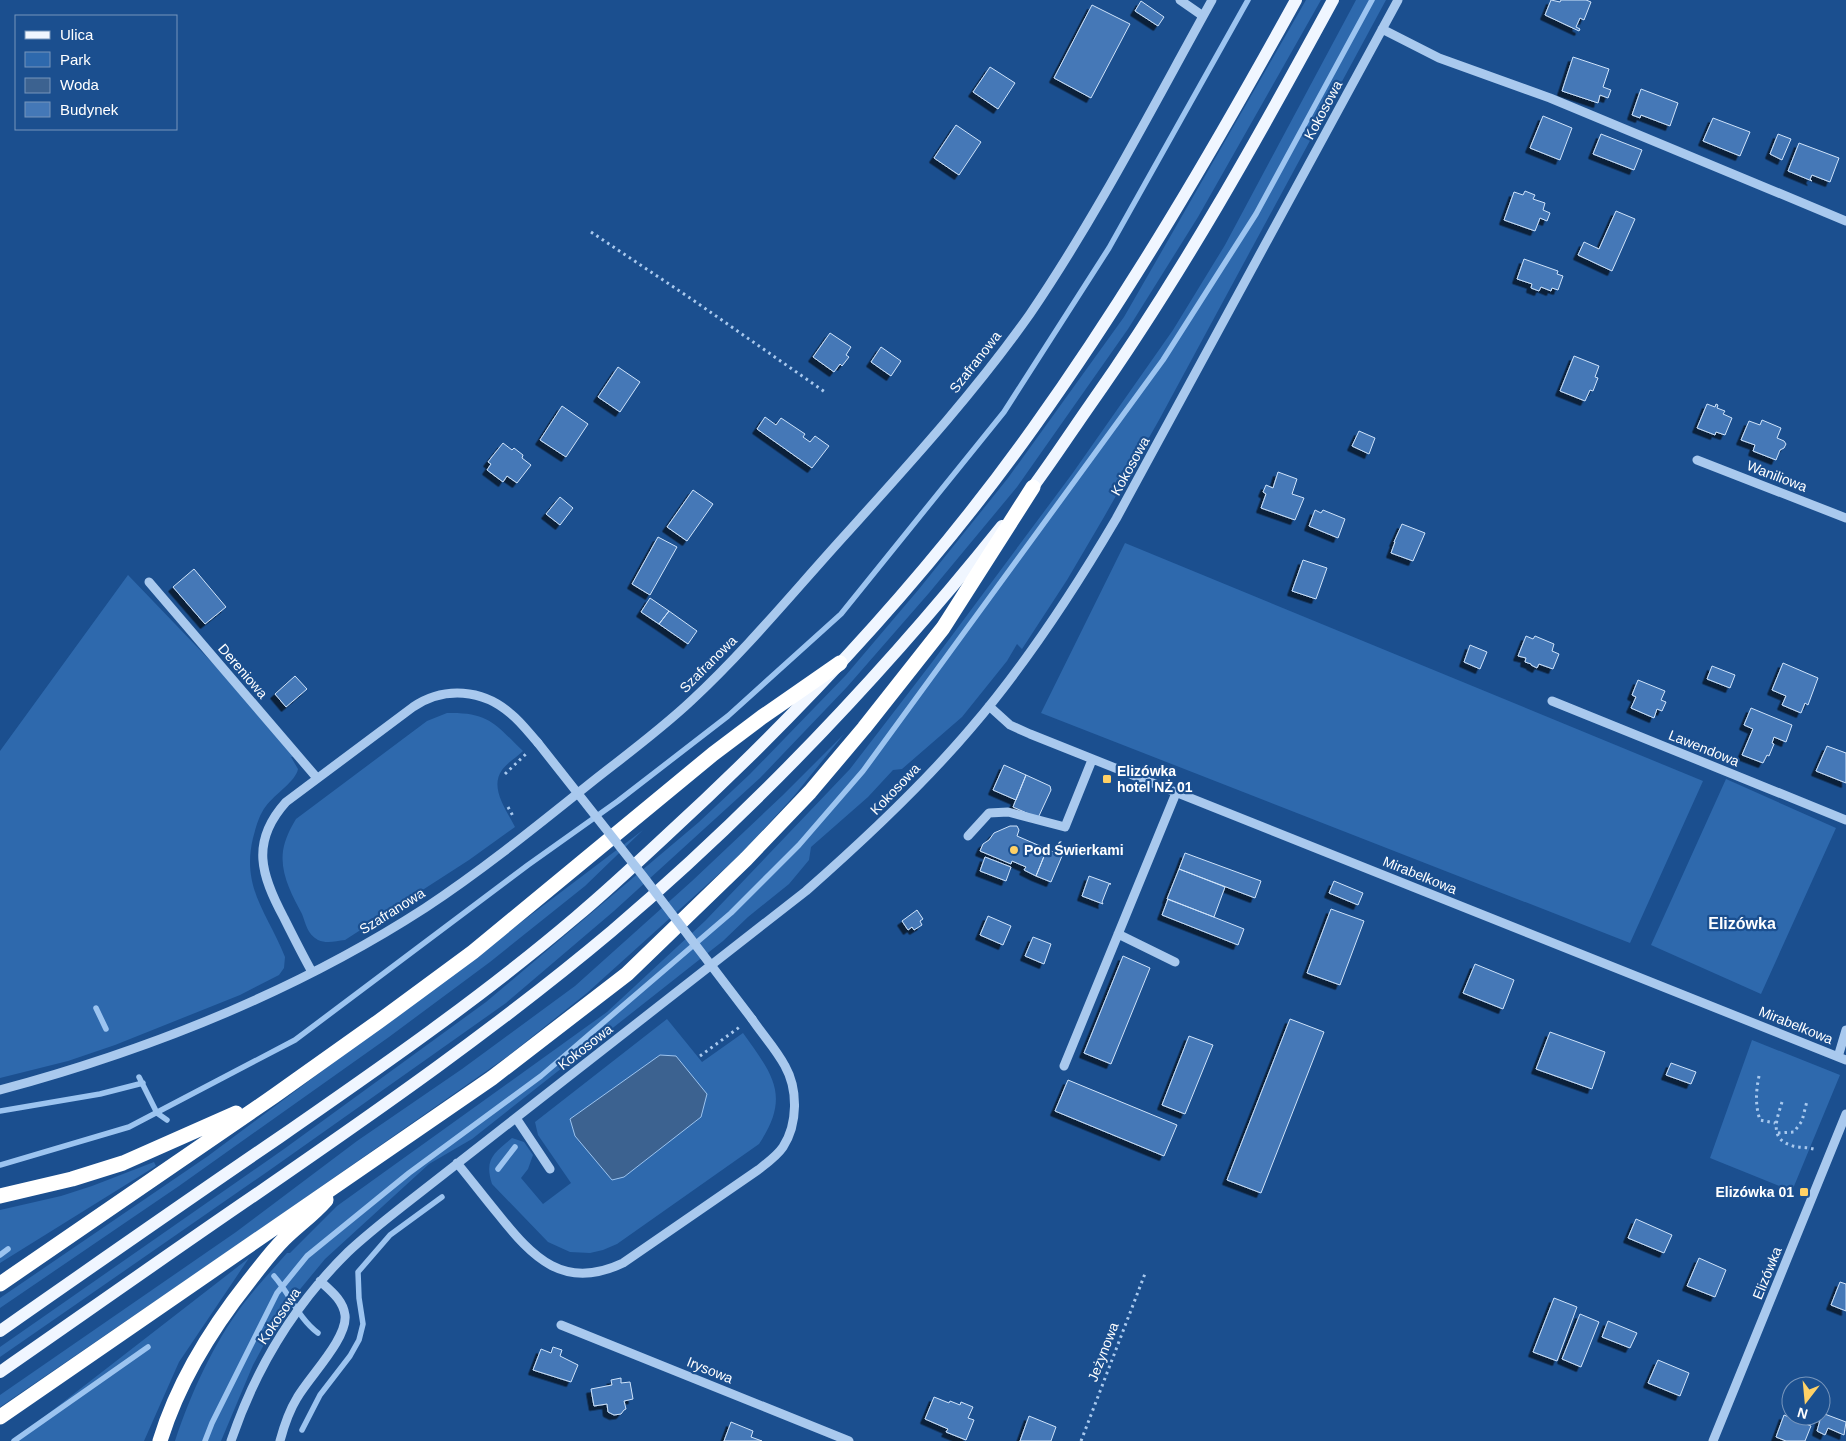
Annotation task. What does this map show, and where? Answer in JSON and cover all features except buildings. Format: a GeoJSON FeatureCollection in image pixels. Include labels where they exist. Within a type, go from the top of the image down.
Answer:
{"type":"FeatureCollection","features":[{"type":"Feature","properties":{"kind":"highway"},"geometry":{"type":"LineString","coordinates":[[0,1417],[492,1078],[627,974],[746,859],[810,792],[858,735],[943,628],[1033,487]]}},
{"type":"Feature","properties":{"kind":"highway"},"geometry":{"type":"LineString","coordinates":[[0,1284],[274,1096],[473,952],[713,754],[762,717],[840,663]]}},
{"type":"Feature","properties":{"kind":"highway"},"geometry":{"type":"LineString","coordinates":[[0,1196],[72,1180],[123,1163],[274,1096]]}},
{"type":"Feature","properties":{"kind":"highway"},"geometry":{"type":"LineString","coordinates":[[160,1441],[170,1413],[188,1374],[223,1315],[283,1240],[319,1208],[347,1177]]}},
{"type":"Feature","properties":{"kind":"main road"},"geometry":{"type":"LineString","coordinates":[[0,1331],[374,1071],[525,958],[615,884],[776,731],[840,663],[943,544],[1031,432],[1081,361],[1137,275],[1198,175],[1296,0]]}},
{"type":"Feature","properties":{"kind":"main road"},"geometry":{"type":"LineString","coordinates":[[0,1372],[408,1088],[534,994],[623,921],[730,823],[831,721],[904,641],[1033,487],[1146,324],[1176,276],[1234,178],[1334,0]]}},
{"type":"Feature","properties":{"kind":"street"},"geometry":{"type":"LineString","coordinates":[[1180,0],[1203,16]]}},
{"type":"Feature","properties":{"kind":"street","name":"Szafranowa"},"geometry":{"type":"LineString","coordinates":[[0,1090],[88,1064],[164,1037],[249,1002],[312,972],[392,928],[477,872],[563,807],[691,701],[738,654],[948,419],[1021,326],[1088,222],[1212,0]]}},
{"type":"Feature","properties":{"kind":"street","name":"Kokosowa"},"geometry":{"type":"LineString","coordinates":[[231,1441],[252,1387],[272,1350],[320,1282],[349,1252],[368,1234],[457,1163],[813,885],[856,848],[892,813],[990,706],[1062,607],[1116,519],[1398,0]]}},
{"type":"Feature","properties":{"kind":"street"},"geometry":{"type":"LineString","coordinates":[[1382,29],[1439,58],[1550,98],[1846,221]]}},
{"type":"Feature","properties":{"kind":"street","name":"Waniliowa"},"geometry":{"type":"LineString","coordinates":[[1697,460],[1846,518]]}},
{"type":"Feature","properties":{"kind":"street","name":"Dereniowa"},"geometry":{"type":"LineString","coordinates":[[149,582],[317,778]]}},
{"type":"Feature","properties":{"kind":"street"},"geometry":{"type":"LineString","coordinates":[[312,972],[271,893],[264,875],[263,856],[268,828],[279,810],[295,795],[421,702],[445,694],[469,694],[493,701],[510,713],[538,743],[752,1019],[784,1064],[792,1083],[794,1094],[792,1124],[784,1146],[774,1157],[623,1263],[602,1271],[587,1273],[564,1271],[548,1265],[524,1246],[457,1163]]}},
{"type":"Feature","properties":{"kind":"street","name":"Lawendowa"},"geometry":{"type":"LineString","coordinates":[[1552,701],[1846,820]]}},
{"type":"Feature","properties":{"kind":"street","name":"Mirabelkowa"},"geometry":{"type":"LineString","coordinates":[[990,706],[1003,719],[1018,729],[1092,760],[1842,1058]]}},
{"type":"Feature","properties":{"kind":"street"},"geometry":{"type":"LineString","coordinates":[[968,836],[989,812],[1008,812],[1065,827],[1092,760]]}},
{"type":"Feature","properties":{"kind":"street"},"geometry":{"type":"LineString","coordinates":[[1064,1066],[1176,793]]}},
{"type":"Feature","properties":{"kind":"street"},"geometry":{"type":"LineString","coordinates":[[1118,934],[1175,962]]}},
{"type":"Feature","properties":{"kind":"street"},"geometry":{"type":"LineString","coordinates":[[1842,1058],[1846,1030]]}},
{"type":"Feature","properties":{"kind":"street","name":"Elizówka"},"geometry":{"type":"LineString","coordinates":[[1713,1441],[1846,1114]]}},
{"type":"Feature","properties":{"kind":"street"},"geometry":{"type":"LineString","coordinates":[[516,1118],[550,1168]]}},
{"type":"Feature","properties":{"kind":"street"},"geometry":{"type":"LineString","coordinates":[[280,1441],[289,1412],[339,1339],[344,1328],[345,1314],[340,1301],[320,1282]]}},
{"type":"Feature","properties":{"kind":"street","name":"Irysowa"},"geometry":{"type":"LineString","coordinates":[[561,1325],[849,1441]]}},
{"type":"Feature","properties":{"kind":"path"},"geometry":{"type":"LineString","coordinates":[[591,232],[825,392]]}},
{"type":"Feature","properties":{"kind":"path"},"geometry":{"type":"LineString","coordinates":[[505,774],[529,751]]}},
{"type":"Feature","properties":{"kind":"path"},"geometry":{"type":"LineString","coordinates":[[508,807],[514,816]]}},
{"type":"Feature","properties":{"kind":"path"},"geometry":{"type":"LineString","coordinates":[[700,1056],[744,1024]]}},
{"type":"Feature","properties":{"kind":"path"},"geometry":{"type":"LineString","coordinates":[[1759,1076],[1756,1090],[1756,1109],[1760,1120],[1775,1123]]}},
{"type":"Feature","properties":{"kind":"path"},"geometry":{"type":"LineString","coordinates":[[1778,1133],[1794,1132],[1802,1121],[1807,1101]]}},
{"type":"Feature","properties":{"kind":"path"},"geometry":{"type":"LineString","coordinates":[[1782,1102],[1775,1123],[1783,1142],[1793,1146],[1813,1148],[1830,1154]]}},
{"type":"Feature","properties":{"kind":"path","name":"Jeżynowa"},"geometry":{"type":"LineString","coordinates":[[1081,1441],[1146,1271]]}},
{"type":"Feature","properties":{"kind":"green space"},"geometry":{"type":"Polygon","coordinates":[[[1306,0],[1321,0],[1198,217],[1128,329],[1017,487],[929,593],[847,687],[760,778],[614,911],[506,1003],[0,1357],[0,1347],[284,1149],[486,1002],[699,822],[750,774],[846,675],[919,589],[1008,478],[1124,317],[1306,0]]]}},
{"type":"Feature","properties":{"kind":"green space"},"geometry":{"type":"Polygon","coordinates":[[[1356,0],[1386,0],[1159,420],[1067,580],[1022,649],[1017,644],[1007,661],[962,717],[902,769],[893,770],[868,797],[811,847],[809,860],[789,884],[748,917],[723,941],[472,1139],[429,1164],[325,1259],[292,1299],[267,1339],[253,1365],[221,1441],[175,1441],[188,1405],[222,1335],[249,1297],[287,1253],[290,1253],[337,1206],[607,1012],[705,921],[850,769],[1072,474],[1173,330],[1225,245],[1356,0]]]}},
{"type":"Feature","properties":{"kind":"green space"},"geometry":{"type":"Polygon","coordinates":[[[1125,543],[1703,781],[1630,943],[1041,713],[1125,543]]]}},
{"type":"Feature","properties":{"kind":"green space"},"geometry":{"type":"Polygon","coordinates":[[[128,575],[302,756],[291,757],[298,769],[296,774],[261,813],[253,838],[250,856],[253,886],[285,957],[284,968],[279,975],[240,995],[115,1045],[68,1061],[0,1078],[0,751],[128,575]]]}},
{"type":"Feature","properties":{"kind":"green space"},"geometry":{"type":"Polygon","coordinates":[[[447,713],[461,713],[482,717],[498,727],[523,751],[502,770],[497,784],[504,807],[515,827],[469,860],[345,940],[328,942],[318,940],[307,929],[283,868],[284,847],[296,819],[427,721],[447,713]]]}},
{"type":"Feature","properties":{"kind":"green space"},"geometry":{"type":"Polygon","coordinates":[[[844,734],[794,796],[741,854],[587,993],[508,1056],[249,1237],[0,1407],[0,1395],[236,1232],[357,1141],[462,1069],[575,986],[692,881],[844,734]]]}},
{"type":"Feature","properties":{"kind":"green space"},"geometry":{"type":"Polygon","coordinates":[[[1726,779],[1836,828],[1761,994],[1651,945],[1726,779]]]}},
{"type":"Feature","properties":{"kind":"green space"},"geometry":{"type":"Polygon","coordinates":[[[643,830],[585,886],[490,962],[389,1037],[179,1186],[0,1308],[0,1298],[208,1156],[643,830]]]}},
{"type":"Feature","properties":{"kind":"green space"},"geometry":{"type":"Polygon","coordinates":[[[667,1019],[702,1062],[743,1033],[763,1061],[774,1086],[776,1099],[769,1127],[759,1144],[617,1244],[590,1253],[570,1252],[548,1242],[492,1184],[489,1168],[492,1157],[512,1138],[524,1142],[533,1155],[528,1169],[521,1178],[543,1204],[571,1183],[538,1135],[535,1122],[667,1019]]]}},
{"type":"Feature","properties":{"kind":"green space"},"geometry":{"type":"Polygon","coordinates":[[[1752,1040],[1840,1075],[1792,1191],[1710,1158],[1752,1040]]]}},
{"type":"Feature","properties":{"kind":"green space"},"geometry":{"type":"Polygon","coordinates":[[[154,1162],[156,1166],[0,1263],[0,1210],[61,1196],[154,1162]]]}},
{"type":"Feature","properties":{"kind":"green space"},"geometry":{"type":"Polygon","coordinates":[[[249,1258],[179,1362],[144,1441],[13,1441],[249,1258]]]}},
{"type":"Feature","properties":{"kind":"water"},"geometry":{"type":"Polygon","coordinates":[[[660,1055],[676,1056],[707,1094],[701,1117],[624,1177],[612,1180],[575,1136],[570,1119],[660,1055]]]}},
{"type":"Feature","properties":{"kind":"waterway"},"geometry":{"type":"LineString","coordinates":[[0,1165],[129,1127],[295,1040],[528,865],[618,801],[728,716],[841,614],[1004,412],[1109,248],[1248,0]]}},
{"type":"Feature","properties":{"kind":"waterway"},"geometry":{"type":"LineString","coordinates":[[205,1441],[212,1423],[277,1293],[307,1256],[409,1173],[541,1076],[731,913],[799,845],[863,771],[1163,360],[1256,214],[1372,0]]}},
{"type":"Feature","properties":{"kind":"waterway"},"geometry":{"type":"LineString","coordinates":[[96,1008],[106,1029]]}},
{"type":"Feature","properties":{"kind":"waterway"},"geometry":{"type":"LineString","coordinates":[[139,1077],[157,1113],[167,1120]]}},
{"type":"Feature","properties":{"kind":"waterway"},"geometry":{"type":"LineString","coordinates":[[0,1111],[100,1094],[143,1083]]}},
{"type":"Feature","properties":{"kind":"waterway"},"geometry":{"type":"LineString","coordinates":[[498,1169],[515,1147]]}},
{"type":"Feature","properties":{"kind":"waterway"},"geometry":{"type":"LineString","coordinates":[[302,1430],[320,1395],[350,1356],[359,1340],[363,1324],[358,1272],[390,1235],[442,1197]]}},
{"type":"Feature","properties":{"kind":"waterway"},"geometry":{"type":"LineString","coordinates":[[0,1255],[8,1249]]}},
{"type":"Feature","properties":{"kind":"waterway"},"geometry":{"type":"LineString","coordinates":[[274,1276],[305,1320],[318,1333]]}},
{"type":"Feature","properties":{"kind":"waterway"},"geometry":{"type":"LineString","coordinates":[[14,1441],[148,1347]]}},
{"type":"Feature","properties":{"kind":"place","name":"Elizówka hotel NŻ 01"},"geometry":{"type":"Point","coordinates":[1107,779]}},
{"type":"Feature","properties":{"kind":"place","name":"Pod Świerkami"},"geometry":{"type":"Point","coordinates":[1014,850]}},
{"type":"Feature","properties":{"kind":"place","name":"Elizówka 01"},"geometry":{"type":"Point","coordinates":[1804,1192]}},
{"type":"Feature","properties":{"kind":"district","name":"Elizówka"},"geometry":{"type":"Point","coordinates":[1742,923]}}]}
